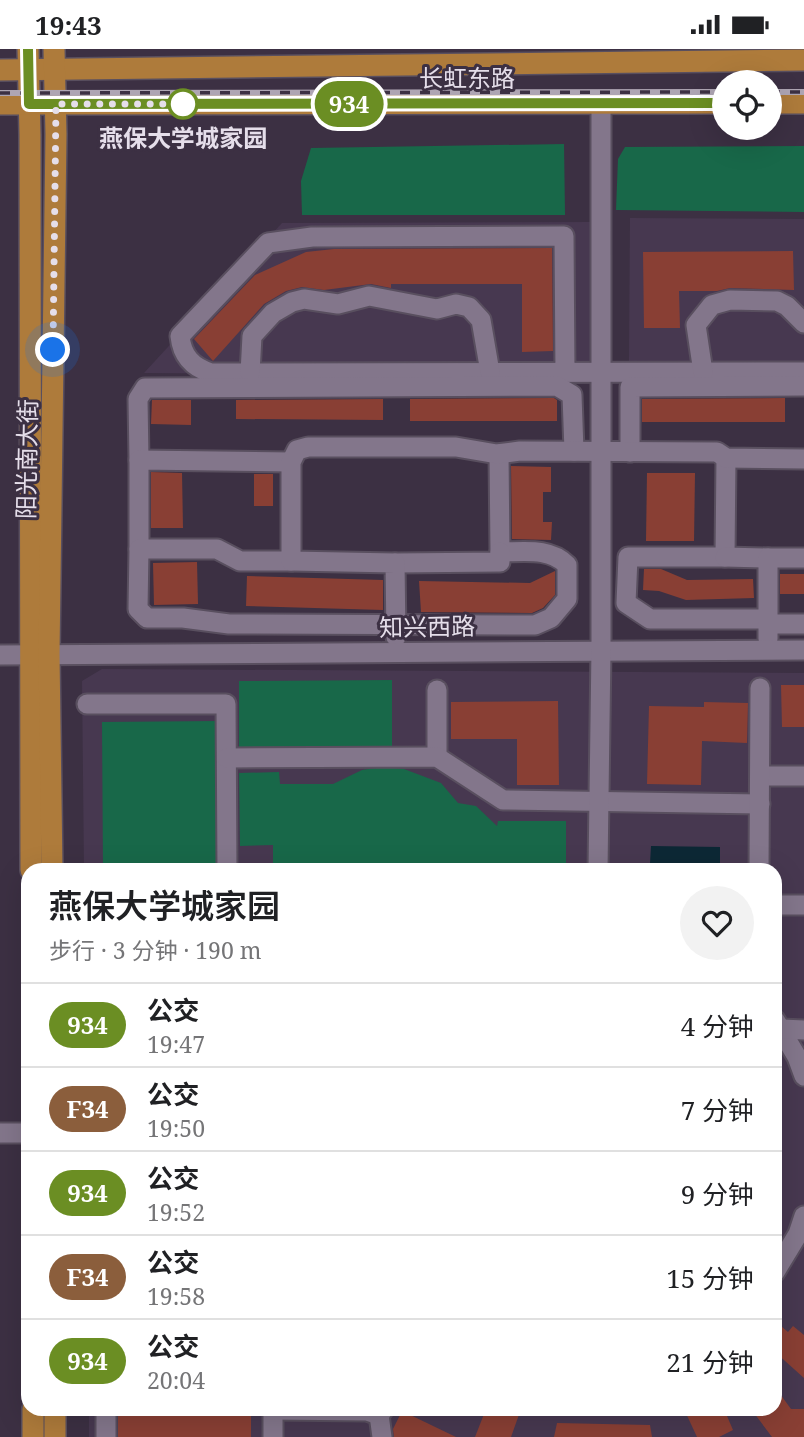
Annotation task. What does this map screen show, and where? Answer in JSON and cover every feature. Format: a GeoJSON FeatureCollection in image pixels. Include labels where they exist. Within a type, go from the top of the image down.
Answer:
{"type":"FeatureCollection","features":[{"type":"Feature","properties":{"kind":"main road","name":"长虹东路"},"geometry":{"type":"LineString","coordinates":[[0,70],[28,59],[599,57],[804,60]]}},
{"type":"Feature","properties":{"kind":"main road","name":"阳光南大街"},"geometry":{"type":"LineString","coordinates":[[28,59],[40,655],[52,863]]}},
{"type":"Feature","properties":{"kind":"main road","name":"阳光南大街"},"geometry":{"type":"LineString","coordinates":[[31,863],[56,104],[54,59]]}},
{"type":"Feature","properties":{"kind":"main road","name":"长虹东路"},"geometry":{"type":"LineString","coordinates":[[0,104],[712,103]]}},
{"type":"Feature","properties":{"kind":"main road"},"geometry":{"type":"LineString","coordinates":[[782,103],[804,103]]}},
{"type":"Feature","properties":{"kind":"main road"},"geometry":{"type":"LineString","coordinates":[[33,1416],[33,1437]]}},
{"type":"Feature","properties":{"kind":"main road"},"geometry":{"type":"LineString","coordinates":[[55,1416],[55,1437]]}},
{"type":"Feature","properties":{"kind":"street"},"geometry":{"type":"LineString","coordinates":[[598,863],[601,103]]}},
{"type":"Feature","properties":{"kind":"street"},"geometry":{"type":"LineString","coordinates":[[565,372],[564,236],[312,237],[268,243],[180,336],[181,349],[190,363],[199,370],[211,373],[804,372]]}},
{"type":"Feature","properties":{"kind":"street"},"geometry":{"type":"LineString","coordinates":[[565,292],[600,304]]}},
{"type":"Feature","properties":{"kind":"street"},"geometry":{"type":"LineString","coordinates":[[250,373],[252,335],[273,313],[292,302],[304,299],[338,303],[369,296],[437,309],[456,304],[469,307],[481,320],[491,372]]}},
{"type":"Feature","properties":{"kind":"street"},"geometry":{"type":"LineString","coordinates":[[703,372],[695,325],[712,305],[730,300],[777,300],[804,323]]}},
{"type":"Feature","properties":{"kind":"street"},"geometry":{"type":"LineString","coordinates":[[500,552],[547,552],[560,557],[567,565],[567,599],[551,618],[535,625],[396,631],[147,618],[138,609],[138,399],[145,388],[557,386],[572,395],[574,451]]}},
{"type":"Feature","properties":{"kind":"street"},"geometry":{"type":"LineString","coordinates":[[630,452],[630,387],[804,386]]}},
{"type":"Feature","properties":{"kind":"street"},"geometry":{"type":"LineString","coordinates":[[291,561],[290,461],[297,450],[308,447],[456,447],[499,454],[520,451],[717,452],[726,458],[804,459]]}},
{"type":"Feature","properties":{"kind":"street"},"geometry":{"type":"LineString","coordinates":[[139,549],[217,549],[240,561],[500,562],[499,454]]}},
{"type":"Feature","properties":{"kind":"street"},"geometry":{"type":"LineString","coordinates":[[725,557],[726,458]]}},
{"type":"Feature","properties":{"kind":"street"},"geometry":{"type":"LineString","coordinates":[[139,460],[290,461]]}},
{"type":"Feature","properties":{"kind":"street"},"geometry":{"type":"LineString","coordinates":[[804,558],[628,557],[626,603],[650,619],[768,627],[804,624]]}},
{"type":"Feature","properties":{"kind":"street"},"geometry":{"type":"LineString","coordinates":[[768,558],[768,627]]}},
{"type":"Feature","properties":{"kind":"street"},"geometry":{"type":"LineString","coordinates":[[395,563],[396,631]]}},
{"type":"Feature","properties":{"kind":"street","name":"知兴西路"},"geometry":{"type":"LineString","coordinates":[[0,655],[601,649],[804,650]]}},
{"type":"Feature","properties":{"kind":"street"},"geometry":{"type":"LineString","coordinates":[[759,863],[761,688]]}},
{"type":"Feature","properties":{"kind":"street"},"geometry":{"type":"LineString","coordinates":[[437,690],[437,757]]}},
{"type":"Feature","properties":{"kind":"street"},"geometry":{"type":"LineString","coordinates":[[87,704],[226,704],[228,863]]}},
{"type":"Feature","properties":{"kind":"street"},"geometry":{"type":"LineString","coordinates":[[227,758],[437,757],[503,800],[760,804]]}},
{"type":"Feature","properties":{"kind":"street"},"geometry":{"type":"LineString","coordinates":[[760,776],[804,776]]}},
{"type":"Feature","properties":{"kind":"street"},"geometry":{"type":"LineString","coordinates":[[782,905],[804,905]]}},
{"type":"Feature","properties":{"kind":"street"},"geometry":{"type":"LineString","coordinates":[[782,1026],[804,1030]]}},
{"type":"Feature","properties":{"kind":"street"},"geometry":{"type":"LineString","coordinates":[[782,1032],[797,1057],[804,1076]]}},
{"type":"Feature","properties":{"kind":"street"},"geometry":{"type":"LineString","coordinates":[[0,1133],[21,1133]]}},
{"type":"Feature","properties":{"kind":"street"},"geometry":{"type":"LineString","coordinates":[[782,1261],[802,1229]]}},
{"type":"Feature","properties":{"kind":"street"},"geometry":{"type":"LineString","coordinates":[[106,1416],[106,1437]]}},
{"type":"Feature","properties":{"kind":"street"},"geometry":{"type":"LineString","coordinates":[[273,1416],[273,1437]]}},
{"type":"Feature","properties":{"kind":"street"},"geometry":{"type":"LineString","coordinates":[[382,1416],[382,1437]]}},
{"type":"Feature","properties":{"kind":"shaded area"},"geometry":{"type":"Polygon","coordinates":[[[630,218],[804,219],[804,361],[629,361],[630,218]]]}},
{"type":"Feature","properties":{"kind":"shaded area"},"geometry":{"type":"Polygon","coordinates":[[[593,222],[592,376],[144,373],[282,223],[593,222]]]}},
{"type":"Feature","properties":{"kind":"shaded area"},"geometry":{"type":"Polygon","coordinates":[[[102,669],[804,673],[804,1437],[89,1437],[89,1416],[782,1416],[782,863],[84,863],[82,681],[102,669]]]}},
{"type":"Feature","properties":{"kind":"green space"},"geometry":{"type":"Polygon","coordinates":[[[564,144],[565,215],[302,215],[301,181],[311,148],[564,144]]]}},
{"type":"Feature","properties":{"kind":"green space"},"geometry":{"type":"Polygon","coordinates":[[[804,146],[804,212],[616,210],[618,159],[625,147],[804,146]]]}},
{"type":"Feature","properties":{"kind":"green space"},"geometry":{"type":"Polygon","coordinates":[[[392,680],[392,750],[239,751],[239,681],[392,680]]]}},
{"type":"Feature","properties":{"kind":"green space"},"geometry":{"type":"Polygon","coordinates":[[[218,721],[219,863],[103,863],[102,722],[218,721]]]}},
{"type":"Feature","properties":{"kind":"green space"},"geometry":{"type":"Polygon","coordinates":[[[382,767],[404,769],[441,783],[458,803],[476,806],[497,826],[498,821],[566,821],[566,863],[273,863],[273,845],[240,846],[239,773],[279,772],[280,784],[333,784],[362,770],[382,767]]]}},
{"type":"Feature","properties":{"kind":"water"},"geometry":{"type":"Polygon","coordinates":[[[651,846],[720,847],[720,863],[650,863],[651,846]]]}},
{"type":"Feature","properties":{"kind":"building"},"geometry":{"type":"Polygon","coordinates":[[[552,248],[553,351],[522,352],[522,284],[391,284],[391,288],[371,284],[324,290],[302,287],[286,291],[264,304],[213,361],[194,339],[255,275],[306,252],[334,249],[552,248]]]}},
{"type":"Feature","properties":{"kind":"building"},"geometry":{"type":"Polygon","coordinates":[[[793,251],[794,290],[730,288],[717,291],[679,291],[680,328],[644,328],[643,252],[793,251]]]}},
{"type":"Feature","properties":{"kind":"building"},"geometry":{"type":"Polygon","coordinates":[[[785,398],[785,422],[642,422],[642,399],[785,398]]]}},
{"type":"Feature","properties":{"kind":"building"},"geometry":{"type":"Polygon","coordinates":[[[383,399],[383,420],[236,419],[236,400],[383,399]]]}},
{"type":"Feature","properties":{"kind":"building"},"geometry":{"type":"Polygon","coordinates":[[[410,399],[557,400],[557,421],[410,421],[410,399]]]}},
{"type":"Feature","properties":{"kind":"building"},"geometry":{"type":"Polygon","coordinates":[[[152,400],[191,400],[191,425],[151,424],[152,400]]]}},
{"type":"Feature","properties":{"kind":"building"},"geometry":{"type":"Polygon","coordinates":[[[511,466],[551,467],[551,492],[543,492],[543,522],[552,522],[551,540],[512,539],[511,466]]]}},
{"type":"Feature","properties":{"kind":"building"},"geometry":{"type":"Polygon","coordinates":[[[151,472],[182,473],[183,528],[151,528],[151,472]]]}},
{"type":"Feature","properties":{"kind":"building"},"geometry":{"type":"Polygon","coordinates":[[[647,473],[695,473],[694,541],[646,541],[647,473]]]}},
{"type":"Feature","properties":{"kind":"building"},"geometry":{"type":"Polygon","coordinates":[[[254,474],[273,474],[273,506],[254,506],[254,474]]]}},
{"type":"Feature","properties":{"kind":"building"},"geometry":{"type":"Polygon","coordinates":[[[197,562],[198,604],[154,605],[153,563],[197,562]]]}},
{"type":"Feature","properties":{"kind":"building"},"geometry":{"type":"Polygon","coordinates":[[[644,569],[661,569],[687,580],[753,579],[754,598],[686,600],[659,591],[643,590],[644,569]]]}},
{"type":"Feature","properties":{"kind":"building"},"geometry":{"type":"Polygon","coordinates":[[[555,571],[555,595],[543,608],[532,613],[421,612],[419,581],[530,583],[555,571]]]}},
{"type":"Feature","properties":{"kind":"building"},"geometry":{"type":"Polygon","coordinates":[[[780,574],[804,574],[804,594],[780,594],[780,574]]]}},
{"type":"Feature","properties":{"kind":"building"},"geometry":{"type":"Polygon","coordinates":[[[247,576],[383,580],[383,610],[246,606],[247,576]]]}},
{"type":"Feature","properties":{"kind":"building"},"geometry":{"type":"Polygon","coordinates":[[[781,685],[804,685],[804,727],[782,727],[781,685]]]}},
{"type":"Feature","properties":{"kind":"building"},"geometry":{"type":"Polygon","coordinates":[[[558,701],[559,785],[517,785],[517,739],[451,739],[451,702],[558,701]]]}},
{"type":"Feature","properties":{"kind":"building"},"geometry":{"type":"Polygon","coordinates":[[[704,702],[748,703],[747,743],[702,741],[701,785],[647,784],[649,706],[704,707],[704,702]]]}},
{"type":"Feature","properties":{"kind":"building"},"geometry":{"type":"Polygon","coordinates":[[[793,1326],[804,1335],[804,1378],[782,1358],[782,1327],[788,1332],[793,1326]]]}},
{"type":"Feature","properties":{"kind":"building"},"geometry":{"type":"Polygon","coordinates":[[[782,1397],[791,1409],[804,1409],[804,1437],[772,1437],[756,1416],[782,1416],[782,1397]]]}},
{"type":"Feature","properties":{"kind":"building"},"geometry":{"type":"Polygon","coordinates":[[[118,1416],[251,1416],[251,1437],[118,1437],[118,1416]]]}},
{"type":"Feature","properties":{"kind":"building"},"geometry":{"type":"Polygon","coordinates":[[[400,1416],[412,1416],[456,1437],[394,1437],[393,1429],[400,1416]]]}},
{"type":"Feature","properties":{"kind":"building"},"geometry":{"type":"Polygon","coordinates":[[[483,1416],[518,1416],[511,1437],[475,1437],[483,1416]]]}},
{"type":"Feature","properties":{"kind":"building"},"geometry":{"type":"Polygon","coordinates":[[[687,1416],[727,1416],[733,1430],[719,1437],[697,1437],[687,1416]]]}},
{"type":"Feature","properties":{"kind":"building"},"geometry":{"type":"Polygon","coordinates":[[[557,1423],[650,1425],[652,1437],[554,1437],[557,1423]]]}},
{"type":"Feature","properties":{"kind":"railway"},"geometry":{"type":"LineString","coordinates":[[0,93],[712,92]]}},
{"type":"Feature","properties":{"kind":"railway"},"geometry":{"type":"LineString","coordinates":[[782,92],[804,92]]}},
{"type":"Feature","properties":{"kind":"bus line","name":"934"},"geometry":{"type":"LineString","coordinates":[[28,49],[29,104],[712,103]]}},
{"type":"Feature","properties":{"kind":"place","name":"燕保大学城家园"},"geometry":{"type":"Point","coordinates":[183,104]}},
{"type":"Feature","properties":{"kind":"route"},"geometry":{"type":"LineString","coordinates":[[53,350],[56,104],[183,104]]}}]}
